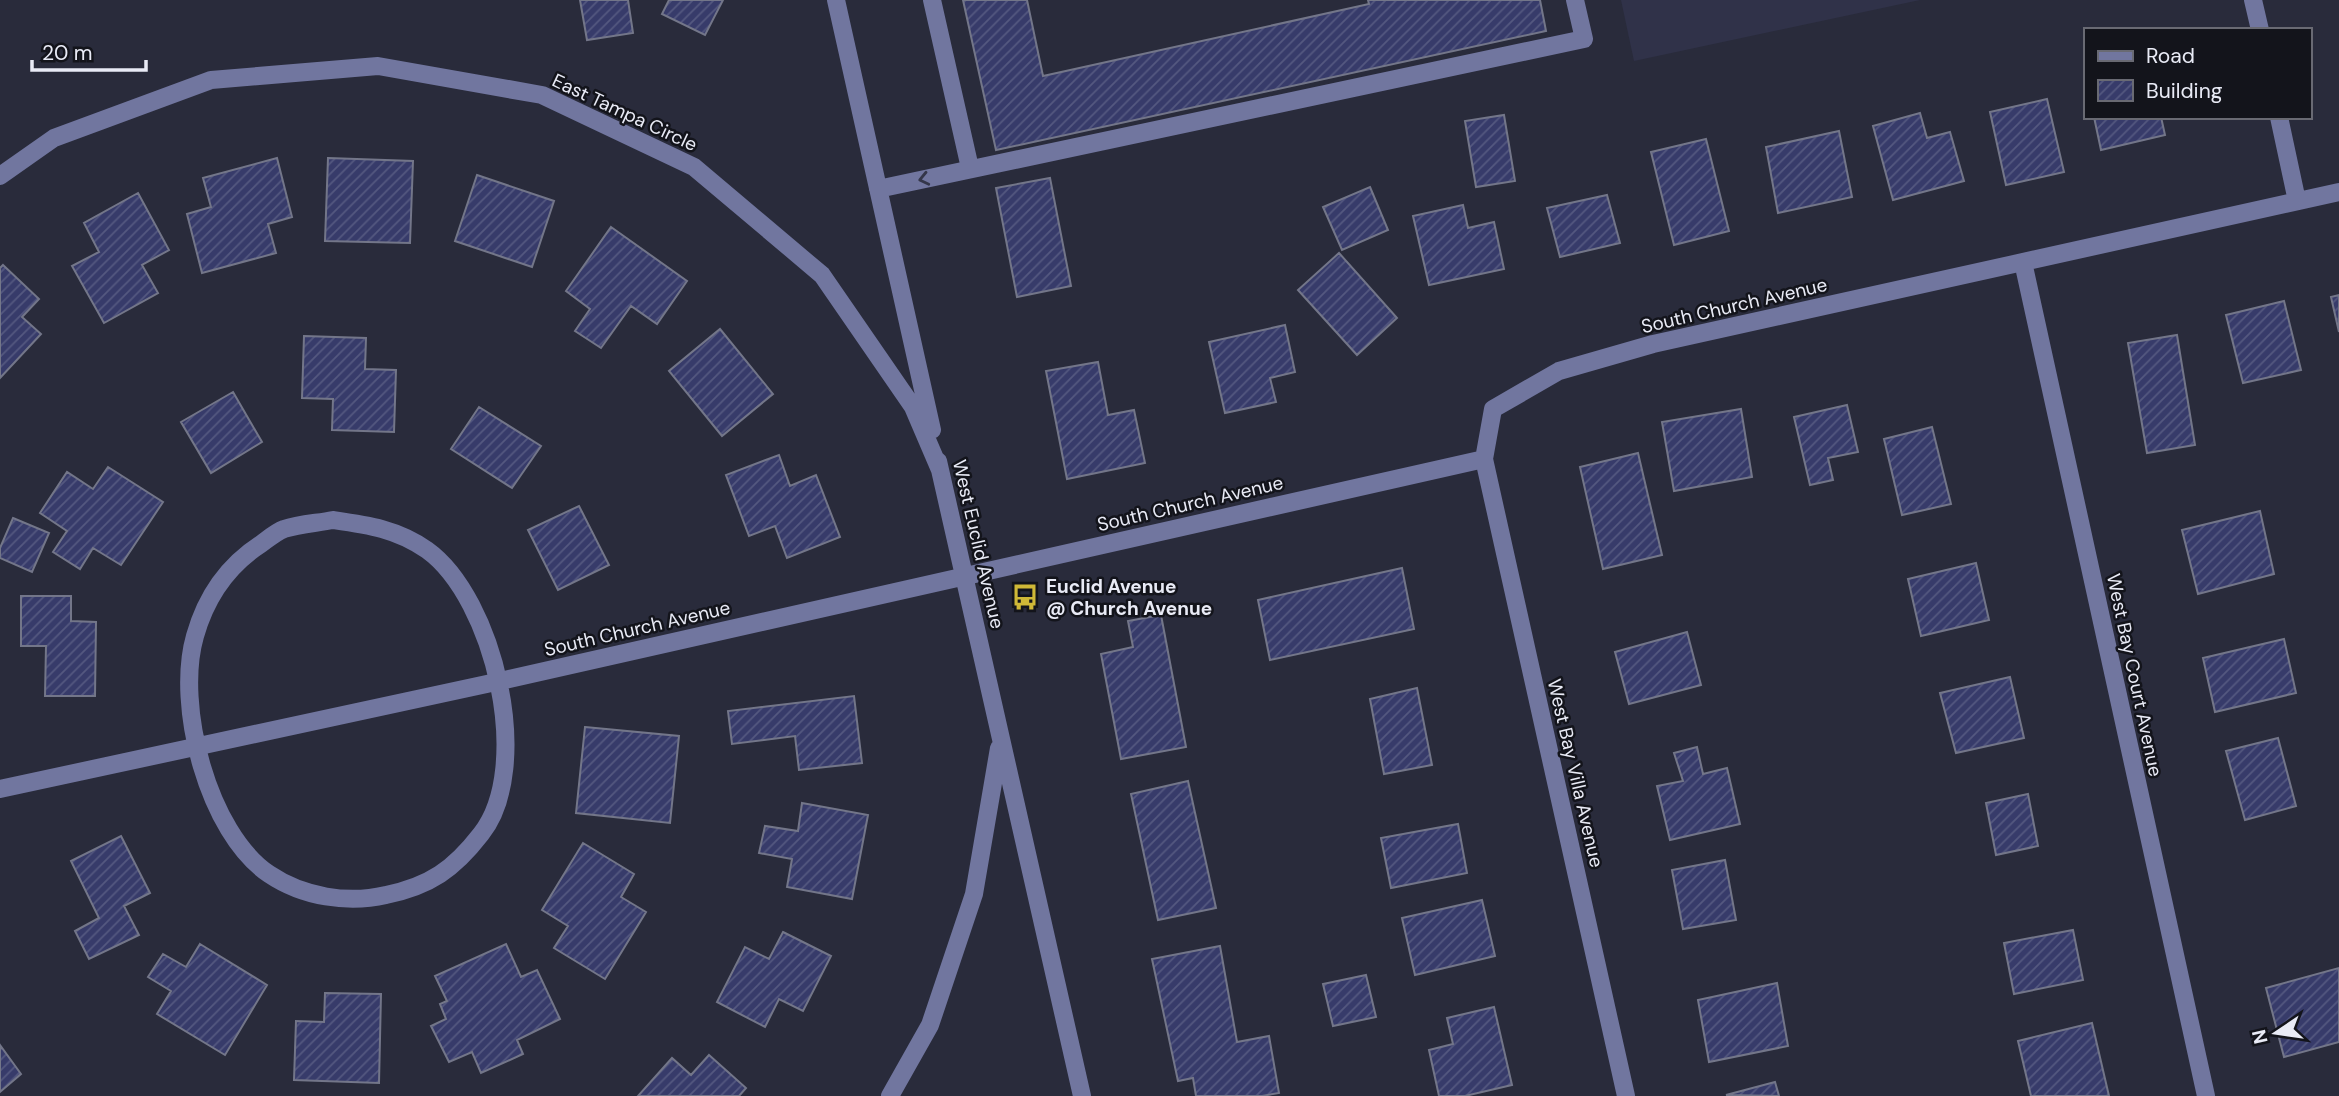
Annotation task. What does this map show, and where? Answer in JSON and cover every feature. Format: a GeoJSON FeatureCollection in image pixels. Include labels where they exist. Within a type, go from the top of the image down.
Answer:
{"type":"FeatureCollection","features":[{"type":"Feature","properties":{"kind":"street","name":"West Euclid Avenue"},"geometry":{"type":"LineString","coordinates":[[836,0],[1082,1096]]}},
{"type":"Feature","properties":{"kind":"street"},"geometry":{"type":"LineString","coordinates":[[932,0],[970,168]]}},
{"type":"Feature","properties":{"kind":"street"},"geometry":{"type":"LineString","coordinates":[[878,189],[1584,39],[1575,0]]}},
{"type":"Feature","properties":{"kind":"street"},"geometry":{"type":"LineString","coordinates":[[2253,0],[2260,28]]}},
{"type":"Feature","properties":{"kind":"street","name":"East Tampa Circle"},"geometry":{"type":"LineString","coordinates":[[0,176],[54,138],[211,80],[378,66],[542,95],[694,167],[822,275],[913,407],[940,470]]}},
{"type":"Feature","properties":{"kind":"street"},"geometry":{"type":"LineString","coordinates":[[2279,119],[2297,201]]}},
{"type":"Feature","properties":{"kind":"street","name":"South Church Avenue"},"geometry":{"type":"LineString","coordinates":[[0,789],[496,682],[1484,458],[1493,410],[1559,370],[1653,344],[2339,192]]}},
{"type":"Feature","properties":{"kind":"street","name":"West Bay Court Avenue"},"geometry":{"type":"LineString","coordinates":[[2023,262],[2206,1096]]}},
{"type":"Feature","properties":{"kind":"street","name":"West Bay Villa Avenue"},"geometry":{"type":"LineString","coordinates":[[1484,458],[1626,1096]]}},
{"type":"Feature","properties":{"kind":"street"},"geometry":{"type":"LineString","coordinates":[[333,520],[386,527],[428,551],[463,586],[483,624],[505,728],[503,778],[489,824],[459,863],[415,889],[365,900],[315,895],[269,874],[234,839],[214,799],[197,746],[189,695],[194,638],[215,587],[240,557],[283,529],[333,520]]}},
{"type":"Feature","properties":{"kind":"street"},"geometry":{"type":"LineString","coordinates":[[890,1096],[930,1025],[974,894],[1001,738]]}},
{"type":"Feature","properties":{"kind":"shaded area"},"geometry":{"type":"Polygon","coordinates":[[[1621,0],[1920,0],[1634,61],[1621,0]]]}},
{"type":"Feature","properties":{"kind":"building"},"geometry":{"type":"Polygon","coordinates":[[[580,0],[628,0],[633,33],[587,40],[580,0]]]}},
{"type":"Feature","properties":{"kind":"building"},"geometry":{"type":"Polygon","coordinates":[[[669,0],[723,0],[705,35],[662,14],[669,0]]]}},
{"type":"Feature","properties":{"kind":"building"},"geometry":{"type":"Polygon","coordinates":[[[963,0],[1027,0],[1043,76],[1369,4],[1368,0],[1540,0],[1546,31],[996,150],[963,0]]]}},
{"type":"Feature","properties":{"kind":"building"},"geometry":{"type":"Polygon","coordinates":[[[2047,99],[2064,172],[2006,185],[1990,112],[2047,99]]]}},
{"type":"Feature","properties":{"kind":"building"},"geometry":{"type":"Polygon","coordinates":[[[1920,113],[1927,138],[1950,132],[1964,181],[1893,200],[1873,126],[1920,113]]]}},
{"type":"Feature","properties":{"kind":"building"},"geometry":{"type":"Polygon","coordinates":[[[1504,115],[1515,181],[1476,187],[1465,121],[1504,115]]]}},
{"type":"Feature","properties":{"kind":"building"},"geometry":{"type":"Polygon","coordinates":[[[2094,119],[2161,119],[2165,135],[2101,150],[2094,119]]]}},
{"type":"Feature","properties":{"kind":"building"},"geometry":{"type":"Polygon","coordinates":[[[1839,131],[1852,197],[1778,213],[1766,147],[1839,131]]]}},
{"type":"Feature","properties":{"kind":"building"},"geometry":{"type":"Polygon","coordinates":[[[1706,139],[1729,231],[1674,245],[1651,152],[1706,139]]]}},
{"type":"Feature","properties":{"kind":"building"},"geometry":{"type":"Polygon","coordinates":[[[277,158],[292,217],[268,224],[276,253],[202,273],[187,214],[211,207],[203,178],[277,158]]]}},
{"type":"Feature","properties":{"kind":"building"},"geometry":{"type":"Polygon","coordinates":[[[328,158],[413,161],[410,243],[325,241],[328,158]]]}},
{"type":"Feature","properties":{"kind":"building"},"geometry":{"type":"Polygon","coordinates":[[[477,175],[554,201],[532,267],[455,241],[477,175]]]}},
{"type":"Feature","properties":{"kind":"building"},"geometry":{"type":"Polygon","coordinates":[[[1050,178],[1071,286],[1017,297],[996,188],[1050,178]]]}},
{"type":"Feature","properties":{"kind":"building"},"geometry":{"type":"Polygon","coordinates":[[[1370,187],[1388,230],[1342,250],[1323,207],[1370,187]]]}},
{"type":"Feature","properties":{"kind":"building"},"geometry":{"type":"Polygon","coordinates":[[[138,193],[169,250],[142,265],[158,293],[104,323],[72,266],[99,252],[84,223],[138,193]]]}},
{"type":"Feature","properties":{"kind":"building"},"geometry":{"type":"Polygon","coordinates":[[[1607,195],[1620,243],[1560,257],[1547,208],[1607,195]]]}},
{"type":"Feature","properties":{"kind":"building"},"geometry":{"type":"Polygon","coordinates":[[[1463,205],[1468,228],[1494,222],[1504,269],[1429,285],[1413,216],[1463,205]]]}},
{"type":"Feature","properties":{"kind":"building"},"geometry":{"type":"Polygon","coordinates":[[[611,227],[687,281],[657,324],[631,306],[601,348],[575,331],[590,309],[566,291],[611,227]]]}},
{"type":"Feature","properties":{"kind":"building"},"geometry":{"type":"Polygon","coordinates":[[[1339,253],[1397,318],[1357,355],[1298,290],[1339,253]]]}},
{"type":"Feature","properties":{"kind":"building"},"geometry":{"type":"Polygon","coordinates":[[[3,265],[39,299],[22,317],[41,334],[0,378],[0,268],[3,265]]]}},
{"type":"Feature","properties":{"kind":"building"},"geometry":{"type":"Polygon","coordinates":[[[2339,295],[2339,332],[2331,297],[2339,295]]]}},
{"type":"Feature","properties":{"kind":"building"},"geometry":{"type":"Polygon","coordinates":[[[2284,301],[2301,370],[2243,383],[2226,315],[2284,301]]]}},
{"type":"Feature","properties":{"kind":"building"},"geometry":{"type":"Polygon","coordinates":[[[1285,325],[1295,372],[1270,378],[1276,402],[1225,413],[1209,342],[1285,325]]]}},
{"type":"Feature","properties":{"kind":"building"},"geometry":{"type":"Polygon","coordinates":[[[720,329],[773,394],[722,436],[669,371],[720,329]]]}},
{"type":"Feature","properties":{"kind":"building"},"geometry":{"type":"Polygon","coordinates":[[[2177,335],[2195,445],[2147,453],[2128,343],[2177,335]]]}},
{"type":"Feature","properties":{"kind":"building"},"geometry":{"type":"Polygon","coordinates":[[[304,336],[366,338],[365,369],[396,370],[394,432],[332,430],[333,399],[302,398],[304,336]]]}},
{"type":"Feature","properties":{"kind":"building"},"geometry":{"type":"Polygon","coordinates":[[[1098,362],[1108,415],[1134,410],[1145,463],[1067,479],[1046,371],[1098,362]]]}},
{"type":"Feature","properties":{"kind":"building"},"geometry":{"type":"Polygon","coordinates":[[[233,392],[262,442],[211,473],[181,422],[233,392]]]}},
{"type":"Feature","properties":{"kind":"building"},"geometry":{"type":"Polygon","coordinates":[[[1847,405],[1858,452],[1828,458],[1833,480],[1810,485],[1794,417],[1847,405]]]}},
{"type":"Feature","properties":{"kind":"building"},"geometry":{"type":"Polygon","coordinates":[[[479,407],[541,446],[512,488],[451,449],[479,407]]]}},
{"type":"Feature","properties":{"kind":"building"},"geometry":{"type":"Polygon","coordinates":[[[1741,409],[1752,477],[1674,491],[1662,422],[1741,409]]]}},
{"type":"Feature","properties":{"kind":"building"},"geometry":{"type":"Polygon","coordinates":[[[1932,427],[1951,504],[1902,515],[1884,439],[1932,427]]]}},
{"type":"Feature","properties":{"kind":"building"},"geometry":{"type":"Polygon","coordinates":[[[1638,453],[1662,555],[1603,569],[1580,467],[1638,453]]]}},
{"type":"Feature","properties":{"kind":"building"},"geometry":{"type":"Polygon","coordinates":[[[779,455],[790,486],[816,475],[840,537],[787,558],[775,526],[749,536],[726,475],[779,455]]]}},
{"type":"Feature","properties":{"kind":"building"},"geometry":{"type":"Polygon","coordinates":[[[108,467],[163,502],[121,565],[93,548],[80,569],[53,552],[67,531],[40,513],[67,472],[93,489],[108,467]]]}},
{"type":"Feature","properties":{"kind":"building"},"geometry":{"type":"Polygon","coordinates":[[[579,506],[609,565],[558,590],[528,530],[579,506]]]}},
{"type":"Feature","properties":{"kind":"building"},"geometry":{"type":"Polygon","coordinates":[[[2260,511],[2274,574],[2198,594],[2182,530],[2260,511]]]}},
{"type":"Feature","properties":{"kind":"building"},"geometry":{"type":"Polygon","coordinates":[[[13,518],[49,533],[32,572],[0,558],[0,548],[13,518]]]}},
{"type":"Feature","properties":{"kind":"building"},"geometry":{"type":"Polygon","coordinates":[[[1976,563],[1989,620],[1921,636],[1908,579],[1976,563]]]}},
{"type":"Feature","properties":{"kind":"building"},"geometry":{"type":"Polygon","coordinates":[[[1402,568],[1414,629],[1270,660],[1258,600],[1402,568]]]}},
{"type":"Feature","properties":{"kind":"building"},"geometry":{"type":"Polygon","coordinates":[[[21,596],[71,596],[71,621],[96,622],[95,696],[45,696],[46,646],[21,646],[21,596]]]}},
{"type":"Feature","properties":{"kind":"building"},"geometry":{"type":"Polygon","coordinates":[[[1161,615],[1186,747],[1121,759],[1101,654],[1133,647],[1128,621],[1161,615]]]}},
{"type":"Feature","properties":{"kind":"building"},"geometry":{"type":"Polygon","coordinates":[[[1687,632],[1701,685],[1629,704],[1615,652],[1687,632]]]}},
{"type":"Feature","properties":{"kind":"building"},"geometry":{"type":"Polygon","coordinates":[[[2284,639],[2296,693],[2215,712],[2203,658],[2284,639]]]}},
{"type":"Feature","properties":{"kind":"building"},"geometry":{"type":"Polygon","coordinates":[[[2010,677],[2024,738],[1956,753],[1940,693],[2010,677]]]}},
{"type":"Feature","properties":{"kind":"building"},"geometry":{"type":"Polygon","coordinates":[[[1417,688],[1432,765],[1384,774],[1370,699],[1417,688]]]}},
{"type":"Feature","properties":{"kind":"building"},"geometry":{"type":"Polygon","coordinates":[[[854,696],[862,763],[799,770],[795,736],[732,744],[728,711],[854,696]]]}},
{"type":"Feature","properties":{"kind":"building"},"geometry":{"type":"Polygon","coordinates":[[[585,727],[679,736],[670,823],[576,813],[585,727]]]}},
{"type":"Feature","properties":{"kind":"building"},"geometry":{"type":"Polygon","coordinates":[[[2278,738],[2296,806],[2245,820],[2226,751],[2278,738]]]}},
{"type":"Feature","properties":{"kind":"building"},"geometry":{"type":"Polygon","coordinates":[[[1697,747],[1703,774],[1727,768],[1740,824],[1670,840],[1657,786],[1683,781],[1674,753],[1697,747]]]}},
{"type":"Feature","properties":{"kind":"building"},"geometry":{"type":"Polygon","coordinates":[[[1188,781],[1216,908],[1158,920],[1131,794],[1188,781]]]}},
{"type":"Feature","properties":{"kind":"building"},"geometry":{"type":"Polygon","coordinates":[[[2028,794],[2038,846],[1996,855],[1986,803],[2028,794]]]}},
{"type":"Feature","properties":{"kind":"building"},"geometry":{"type":"Polygon","coordinates":[[[802,803],[868,815],[852,899],[787,887],[792,859],[759,853],[765,826],[798,831],[802,803]]]}},
{"type":"Feature","properties":{"kind":"building"},"geometry":{"type":"Polygon","coordinates":[[[1458,824],[1467,873],[1391,888],[1381,838],[1458,824]]]}},
{"type":"Feature","properties":{"kind":"building"},"geometry":{"type":"Polygon","coordinates":[[[121,836],[150,893],[124,906],[139,935],[89,959],[75,931],[99,918],[71,861],[121,836]]]}},
{"type":"Feature","properties":{"kind":"building"},"geometry":{"type":"Polygon","coordinates":[[[583,843],[634,874],[621,897],[646,912],[605,979],[554,948],[568,926],[542,910],[583,843]]]}},
{"type":"Feature","properties":{"kind":"building"},"geometry":{"type":"Polygon","coordinates":[[[1725,860],[1736,920],[1683,929],[1672,870],[1725,860]]]}},
{"type":"Feature","properties":{"kind":"building"},"geometry":{"type":"Polygon","coordinates":[[[1482,900],[1495,956],[1415,975],[1402,918],[1482,900]]]}},
{"type":"Feature","properties":{"kind":"building"},"geometry":{"type":"Polygon","coordinates":[[[2073,930],[2083,980],[2014,994],[2004,943],[2073,930]]]}},
{"type":"Feature","properties":{"kind":"building"},"geometry":{"type":"Polygon","coordinates":[[[783,932],[831,956],[803,1011],[779,999],[765,1027],[717,1002],[745,947],[769,959],[783,932]]]}},
{"type":"Feature","properties":{"kind":"building"},"geometry":{"type":"Polygon","coordinates":[[[200,944],[267,985],[225,1055],[157,1014],[171,991],[148,977],[163,954],[186,967],[200,944]]]}},
{"type":"Feature","properties":{"kind":"building"},"geometry":{"type":"Polygon","coordinates":[[[506,944],[521,977],[537,970],[560,1019],[517,1040],[523,1054],[481,1073],[472,1052],[449,1062],[431,1026],[446,1019],[440,1004],[447,1001],[435,976],[506,944]]]}},
{"type":"Feature","properties":{"kind":"building"},"geometry":{"type":"Polygon","coordinates":[[[1220,946],[1237,1042],[1269,1036],[1279,1093],[1262,1096],[1196,1096],[1193,1078],[1178,1081],[1152,959],[1220,946]]]}},
{"type":"Feature","properties":{"kind":"building"},"geometry":{"type":"Polygon","coordinates":[[[2339,968],[2339,1042],[2284,1057],[2266,988],[2339,968]]]}},
{"type":"Feature","properties":{"kind":"building"},"geometry":{"type":"Polygon","coordinates":[[[1366,975],[1376,1017],[1333,1026],[1323,984],[1366,975]]]}},
{"type":"Feature","properties":{"kind":"building"},"geometry":{"type":"Polygon","coordinates":[[[1777,983],[1788,1046],[1709,1062],[1698,1000],[1777,983]]]}},
{"type":"Feature","properties":{"kind":"building"},"geometry":{"type":"Polygon","coordinates":[[[325,993],[381,994],[379,1083],[294,1080],[296,1021],[324,1022],[325,993]]]}},
{"type":"Feature","properties":{"kind":"building"},"geometry":{"type":"Polygon","coordinates":[[[1494,1007],[1512,1085],[1465,1096],[1439,1096],[1429,1050],[1453,1044],[1447,1018],[1494,1007]]]}},
{"type":"Feature","properties":{"kind":"building"},"geometry":{"type":"Polygon","coordinates":[[[2092,1023],[2109,1096],[2031,1096],[2018,1041],[2092,1023]]]}},
{"type":"Feature","properties":{"kind":"building"},"geometry":{"type":"Polygon","coordinates":[[[0,1045],[21,1074],[0,1092],[0,1045]]]}},
{"type":"Feature","properties":{"kind":"building"},"geometry":{"type":"Polygon","coordinates":[[[709,1055],[746,1088],[739,1096],[638,1096],[672,1058],[691,1075],[709,1055]]]}},
{"type":"Feature","properties":{"kind":"building"},"geometry":{"type":"Polygon","coordinates":[[[1775,1082],[1779,1096],[1726,1095],[1775,1082]]]}},
{"type":"Feature","properties":{"kind":"place","name":"Euclid Avenue @ Church Avenue"},"geometry":{"type":"Point","coordinates":[1025,597]}}]}
